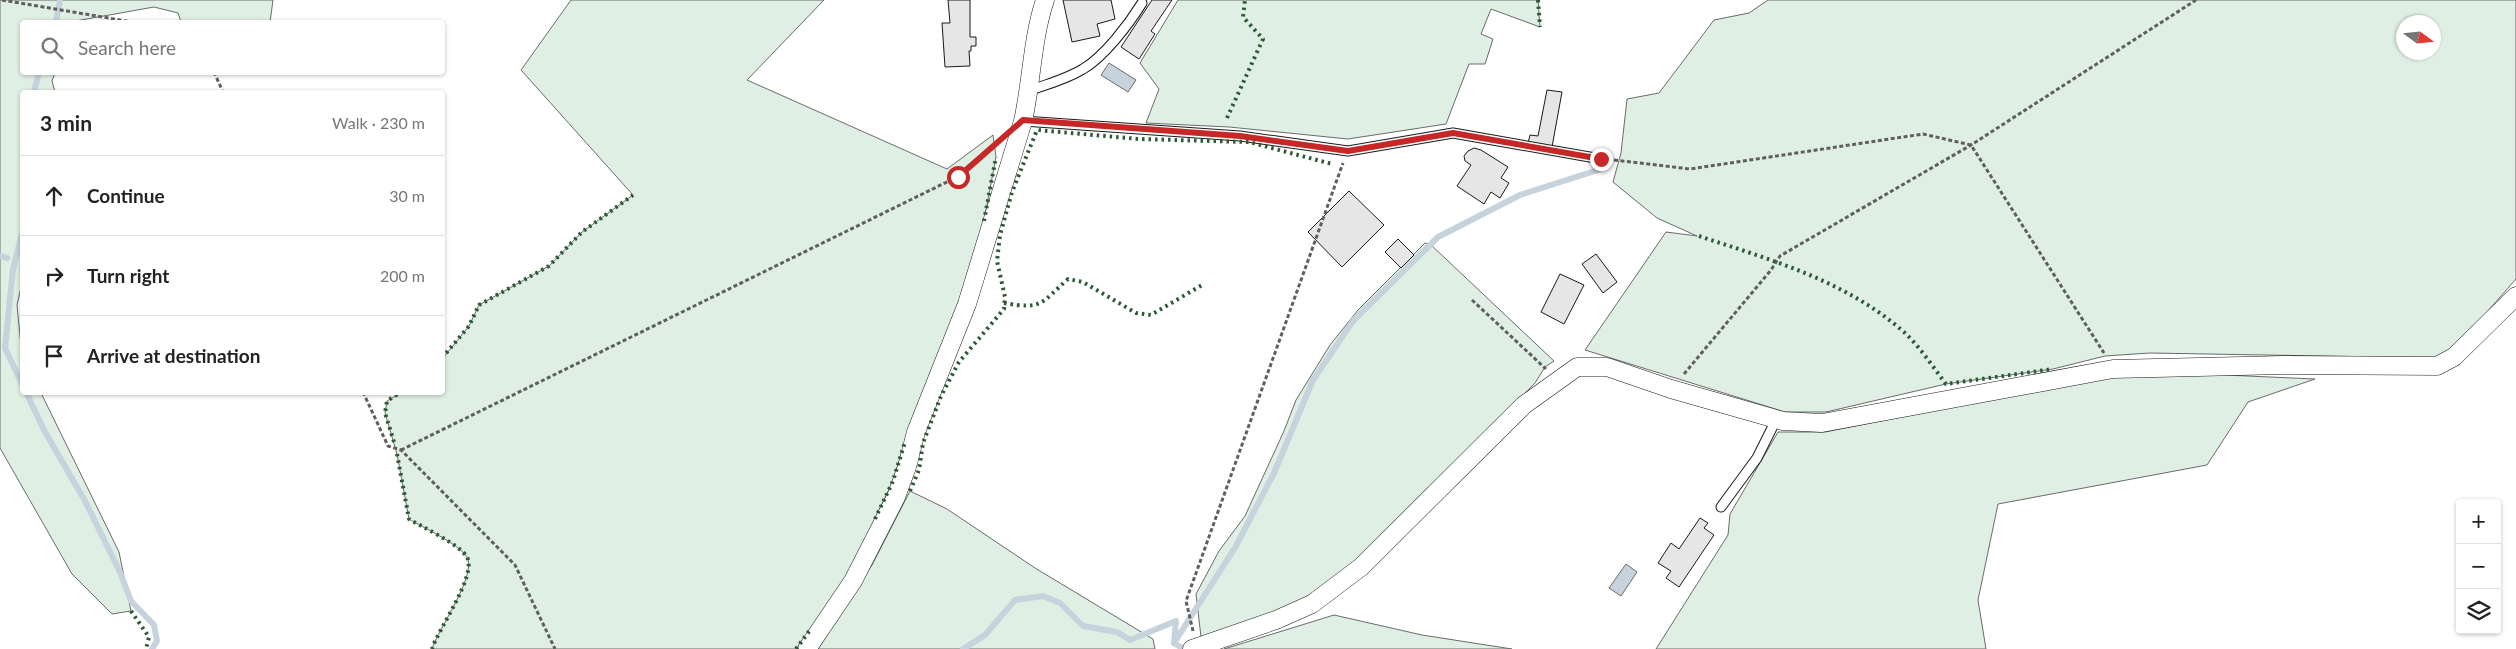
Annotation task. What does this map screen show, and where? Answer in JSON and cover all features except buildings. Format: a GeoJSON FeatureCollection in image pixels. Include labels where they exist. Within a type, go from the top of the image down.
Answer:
{"type":"FeatureCollection","features":[{"type":"Feature","properties":{"kind":"street"},"geometry":{"type":"LineString","coordinates":[[807,649],[854,581],[896,497],[907,468],[916,432],[967,304],[1023,120],[1029,91],[1034,38],[1045,0]]}},
{"type":"Feature","properties":{"kind":"street"},"geometry":{"type":"LineString","coordinates":[[1195,648],[1276,620],[1312,604],[1361,567],[1524,405],[1577,367],[1607,367],[1671,390],[1776,420],[1822,423],[2113,369],[2283,365],[2437,366],[2454,357],[2516,296]]}},
{"type":"Feature","properties":{"kind":"lane"},"geometry":{"type":"LineString","coordinates":[[1029,91],[1073,74],[1091,64],[1131,21],[1142,3]]}},
{"type":"Feature","properties":{"kind":"lane"},"geometry":{"type":"LineString","coordinates":[[1023,120],[1240,136],[1348,151],[1453,133],[1601,159]]}},
{"type":"Feature","properties":{"kind":"lane"},"geometry":{"type":"LineString","coordinates":[[1721,507],[1757,458],[1776,420]]}},
{"type":"Feature","properties":{"kind":"path"},"geometry":{"type":"LineString","coordinates":[[2,0],[120,20]]}},
{"type":"Feature","properties":{"kind":"path"},"geometry":{"type":"LineString","coordinates":[[1671,390],[1771,270],[1780,256],[1971,145],[2196,0]]}},
{"type":"Feature","properties":{"kind":"path"},"geometry":{"type":"LineString","coordinates":[[215,75],[222,90]]}},
{"type":"Feature","properties":{"kind":"path"},"geometry":{"type":"LineString","coordinates":[[402,450],[958,177],[1023,120]]}},
{"type":"Feature","properties":{"kind":"path"},"geometry":{"type":"LineString","coordinates":[[1601,159],[1690,169],[1923,134],[1971,145],[2113,369]]}},
{"type":"Feature","properties":{"kind":"path"},"geometry":{"type":"LineString","coordinates":[[1195,648],[1186,600],[1348,151]]}},
{"type":"Feature","properties":{"kind":"path"},"geometry":{"type":"LineString","coordinates":[[1472,300],[1557,380]]}},
{"type":"Feature","properties":{"kind":"path"},"geometry":{"type":"LineString","coordinates":[[364,395],[388,446],[402,450],[515,566],[555,649]]}},
{"type":"Feature","properties":{"kind":"green space"},"geometry":{"type":"Polygon","coordinates":[[[0,0],[273,0],[270,20],[180,20],[178,13],[154,7],[81,20],[20,20],[20,75],[54,75],[52,81],[54,90],[20,90],[20,292],[17,305],[20,336],[20,395],[42,395],[119,552],[131,611],[112,614],[72,574],[0,448],[0,0]]]}},
{"type":"Feature","properties":{"kind":"green space"},"geometry":{"type":"Polygon","coordinates":[[[571,0],[824,0],[747,80],[947,169],[993,135],[996,157],[983,226],[962,297],[906,438],[893,481],[845,581],[796,649],[432,649],[456,603],[467,577],[469,566],[467,557],[463,552],[440,536],[409,519],[397,454],[385,413],[387,401],[398,395],[445,395],[445,356],[469,326],[479,305],[549,266],[582,232],[633,195],[521,70],[571,0]]]}},
{"type":"Feature","properties":{"kind":"green space"},"geometry":{"type":"Polygon","coordinates":[[[1178,0],[1538,0],[1540,27],[1491,9],[1481,34],[1493,39],[1485,64],[1469,64],[1446,124],[1348,139],[1229,127],[1146,123],[1159,89],[1140,63],[1178,0]]]}},
{"type":"Feature","properties":{"kind":"green space"},"geometry":{"type":"Polygon","coordinates":[[[1768,0],[2516,0],[2516,279],[2469,331],[2438,358],[2150,353],[2105,356],[2053,369],[1946,384],[1826,412],[1785,412],[1585,350],[1666,232],[1697,236],[1657,218],[1613,182],[1621,153],[1627,99],[1659,93],[1714,20],[1749,13],[1768,0]]]}},
{"type":"Feature","properties":{"kind":"green space"},"geometry":{"type":"Polygon","coordinates":[[[1425,243],[1430,244],[1554,361],[1545,367],[1535,383],[1403,518],[1332,581],[1281,612],[1201,637],[1196,594],[1219,551],[1245,516],[1296,400],[1330,345],[1358,310],[1425,243]]]}},
{"type":"Feature","properties":{"kind":"green space"},"geometry":{"type":"Polygon","coordinates":[[[2202,374],[2315,379],[2248,402],[2207,465],[1998,504],[1978,600],[1986,649],[1656,649],[1728,535],[1730,514],[1778,432],[1825,432],[2103,377],[2202,374]]]}},
{"type":"Feature","properties":{"kind":"green space"},"geometry":{"type":"Polygon","coordinates":[[[910,491],[947,509],[1035,568],[1153,639],[1155,649],[818,649],[872,565],[910,491]]]}},
{"type":"Feature","properties":{"kind":"green space"},"geometry":{"type":"Polygon","coordinates":[[[1334,615],[1422,635],[1512,649],[1224,649],[1334,615]]]}},
{"type":"Feature","properties":{"kind":"shaded area"},"geometry":{"type":"Polygon","coordinates":[[[1109,63],[1136,80],[1128,92],[1101,75],[1109,63]]]}},
{"type":"Feature","properties":{"kind":"shaded area"},"geometry":{"type":"Polygon","coordinates":[[[1626,564],[1637,572],[1621,596],[1609,588],[1626,564]]]}},
{"type":"Feature","properties":{"kind":"waterway"},"geometry":{"type":"LineString","coordinates":[[56,20],[60,0]]}},
{"type":"Feature","properties":{"kind":"waterway"},"geometry":{"type":"LineString","coordinates":[[34,90],[38,75]]}},
{"type":"Feature","properties":{"kind":"waterway"},"geometry":{"type":"LineString","coordinates":[[1174,643],[1236,546],[1274,473],[1313,380],[1353,321],[1438,237],[1520,195],[1598,170]]}},
{"type":"Feature","properties":{"kind":"waterway"},"geometry":{"type":"LineString","coordinates":[[20,242],[13,269],[5,348],[20,380]]}},
{"type":"Feature","properties":{"kind":"waterway"},"geometry":{"type":"LineString","coordinates":[[0,256],[7,258]]}},
{"type":"Feature","properties":{"kind":"waterway"},"geometry":{"type":"LineString","coordinates":[[27,395],[44,430],[85,501],[120,572],[131,601],[154,625],[157,641],[152,649]]}},
{"type":"Feature","properties":{"kind":"waterway"},"geometry":{"type":"LineString","coordinates":[[963,649],[985,635],[1015,600],[1043,596],[1060,603],[1083,626],[1117,632],[1130,640],[1176,621],[1174,643],[1184,649]]}},
{"type":"Feature","properties":{"kind":"hedge"},"geometry":{"type":"LineString","coordinates":[[1227,118],[1263,39],[1243,17],[1245,0]]}},
{"type":"Feature","properties":{"kind":"hedge"},"geometry":{"type":"LineString","coordinates":[[1538,0],[1540,27]]}},
{"type":"Feature","properties":{"kind":"hedge"},"geometry":{"type":"LineString","coordinates":[[910,491],[919,470],[923,443],[941,396],[959,362],[1004,309],[1005,297],[997,261],[1000,235],[1012,192],[1037,130],[1139,139],[1249,142],[1332,164]]}},
{"type":"Feature","properties":{"kind":"hedge"},"geometry":{"type":"LineString","coordinates":[[984,221],[996,157]]}},
{"type":"Feature","properties":{"kind":"hedge"},"geometry":{"type":"LineString","coordinates":[[445,354],[469,326],[479,305],[549,266],[582,232],[633,195]]}},
{"type":"Feature","properties":{"kind":"hedge"},"geometry":{"type":"LineString","coordinates":[[1699,236],[1807,274],[1858,299],[1905,333],[1946,384],[2053,369]]}},
{"type":"Feature","properties":{"kind":"hedge"},"geometry":{"type":"LineString","coordinates":[[1004,303],[1027,306],[1040,303],[1068,279],[1083,282],[1136,313],[1151,315],[1202,285]]}},
{"type":"Feature","properties":{"kind":"hedge"},"geometry":{"type":"LineString","coordinates":[[394,442],[385,413],[387,401],[396,395]]}},
{"type":"Feature","properties":{"kind":"hedge"},"geometry":{"type":"LineString","coordinates":[[875,519],[893,481],[905,442]]}},
{"type":"Feature","properties":{"kind":"hedge"},"geometry":{"type":"LineString","coordinates":[[397,454],[409,519],[440,536],[463,552],[467,557],[469,566],[467,577],[456,603],[432,649]]}},
{"type":"Feature","properties":{"kind":"hedge"},"geometry":{"type":"LineString","coordinates":[[131,611],[149,637],[146,649]]}},
{"type":"Feature","properties":{"kind":"hedge"},"geometry":{"type":"LineString","coordinates":[[796,649],[810,630]]}},
{"type":"Feature","properties":{"kind":"route"},"geometry":{"type":"LineString","coordinates":[[958,177],[1023,120],[1240,136],[1348,151],[1453,133],[1601,159]]}}]}
